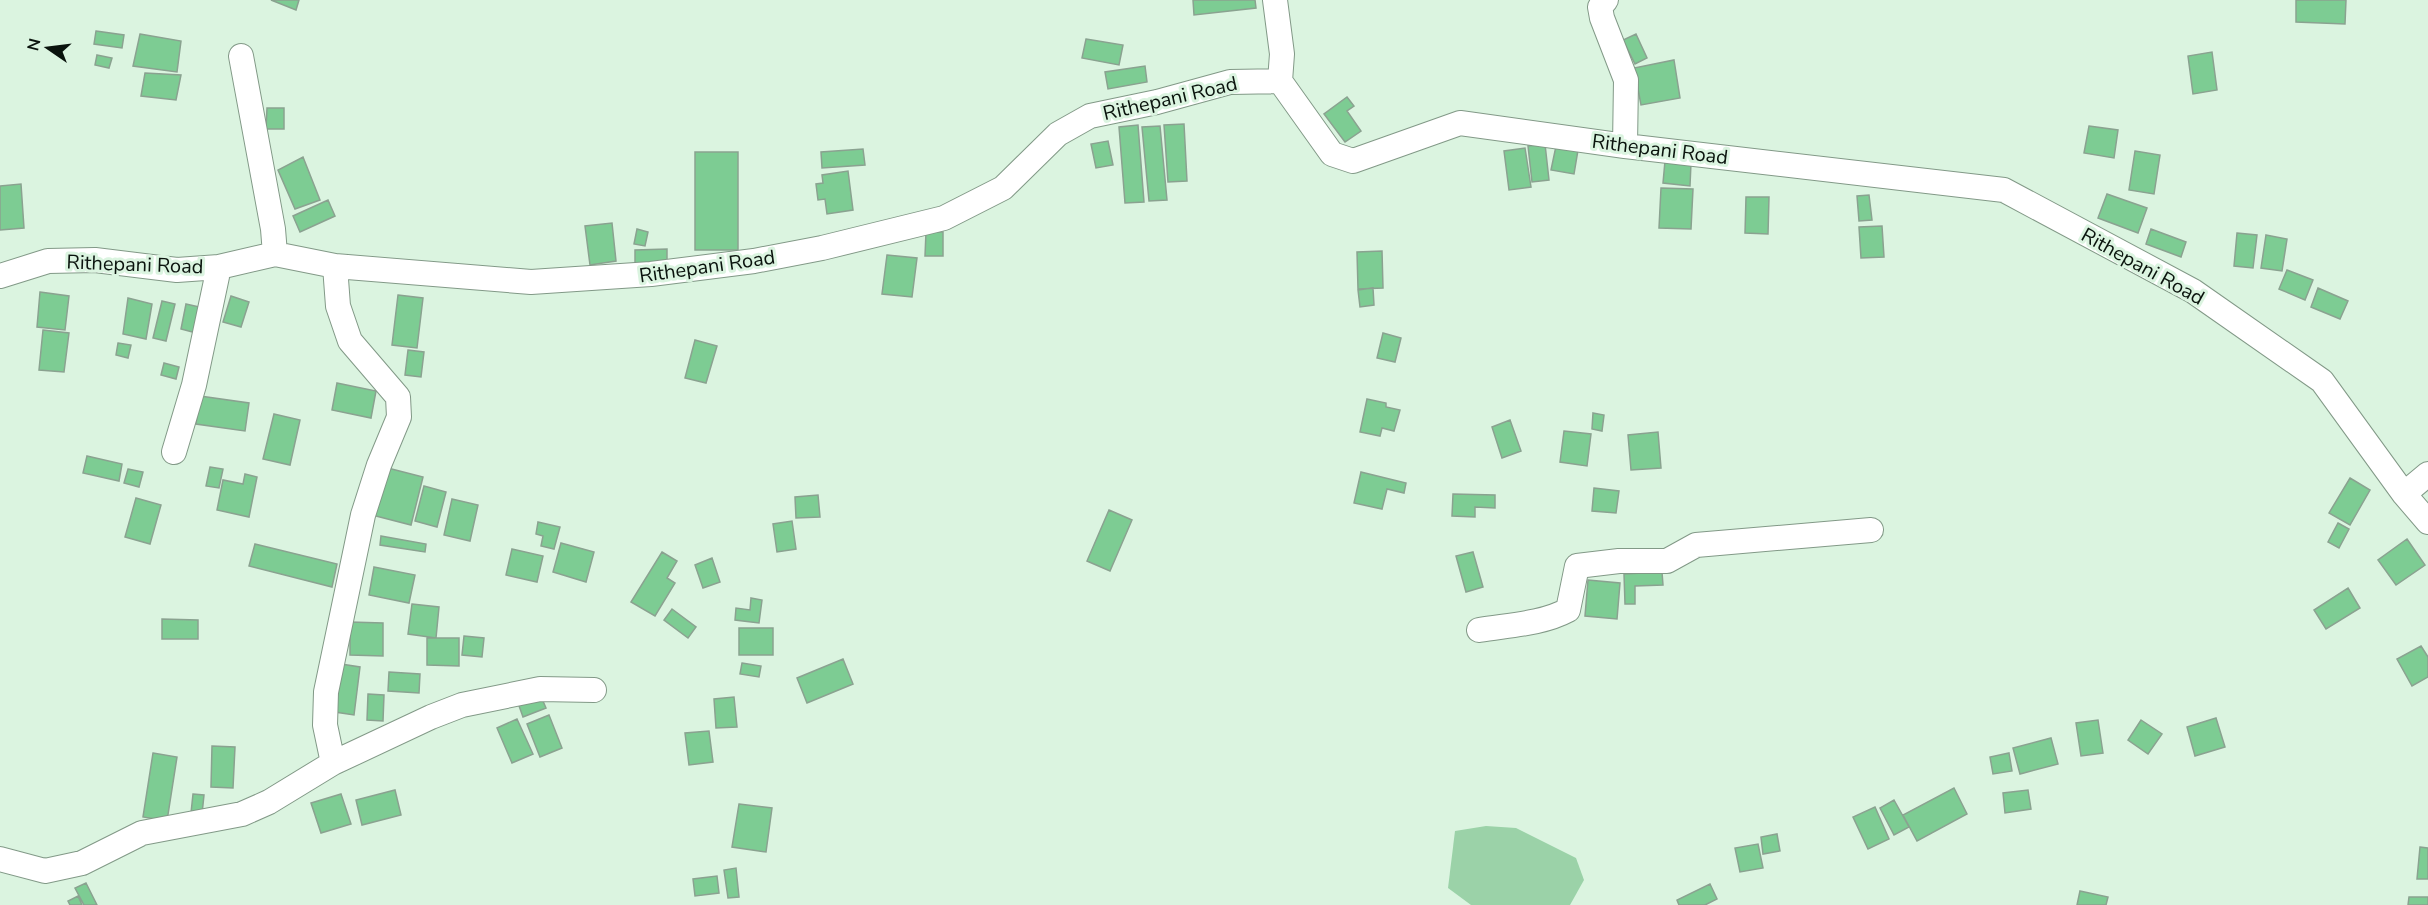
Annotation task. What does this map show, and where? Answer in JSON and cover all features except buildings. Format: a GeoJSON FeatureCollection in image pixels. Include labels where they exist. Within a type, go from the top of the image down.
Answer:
{"type":"FeatureCollection","features":[{"type":"Feature","properties":{"kind":"street"},"geometry":{"type":"LineString","coordinates":[[1275,0],[1282,54],[1280,81]]}},
{"type":"Feature","properties":{"kind":"street"},"geometry":{"type":"LineString","coordinates":[[1606,0],[1600,7],[1602,18],[1626,80],[1625,146]]}},
{"type":"Feature","properties":{"kind":"street"},"geometry":{"type":"LineString","coordinates":[[241,56],[273,229],[275,254]]}},
{"type":"Feature","properties":{"kind":"street","name":"Rithepani Road"},"geometry":{"type":"LineString","coordinates":[[0,276],[48,261],[83,260],[177,270],[219,267],[275,254],[335,266],[531,282],[651,274],[754,261],[822,248],[944,218],[1003,188],[1058,134],[1090,116],[1157,102],[1230,82],[1280,81],[1332,154],[1353,161],[1460,123],[1625,146],[2004,190],[2193,291],[2322,381],[2404,494],[2428,522]]}},
{"type":"Feature","properties":{"kind":"street"},"geometry":{"type":"LineString","coordinates":[[333,763],[325,725],[326,692],[363,515],[379,465],[399,417],[398,397],[350,341],[338,306],[335,266]]}},
{"type":"Feature","properties":{"kind":"street"},"geometry":{"type":"LineString","coordinates":[[174,453],[194,385],[219,267]]}},
{"type":"Feature","properties":{"kind":"street"},"geometry":{"type":"LineString","coordinates":[[2404,494],[2428,474]]}},
{"type":"Feature","properties":{"kind":"street"},"geometry":{"type":"LineString","coordinates":[[1479,630],[1521,624],[1558,615],[1568,610],[1577,566],[1619,561],[1668,561],[1696,545],[1871,530]]}},
{"type":"Feature","properties":{"kind":"street"},"geometry":{"type":"LineString","coordinates":[[0,859],[45,871],[82,863],[142,833],[242,814],[269,802],[333,763],[422,721],[462,705],[540,689],[594,690]]}},
{"type":"Feature","properties":{"kind":"green space"},"geometry":{"type":"Polygon","coordinates":[[[1486,826],[1516,828],[1576,858],[1584,880],[1570,905],[1471,905],[1448,888],[1455,831],[1486,826]]]}}]}
